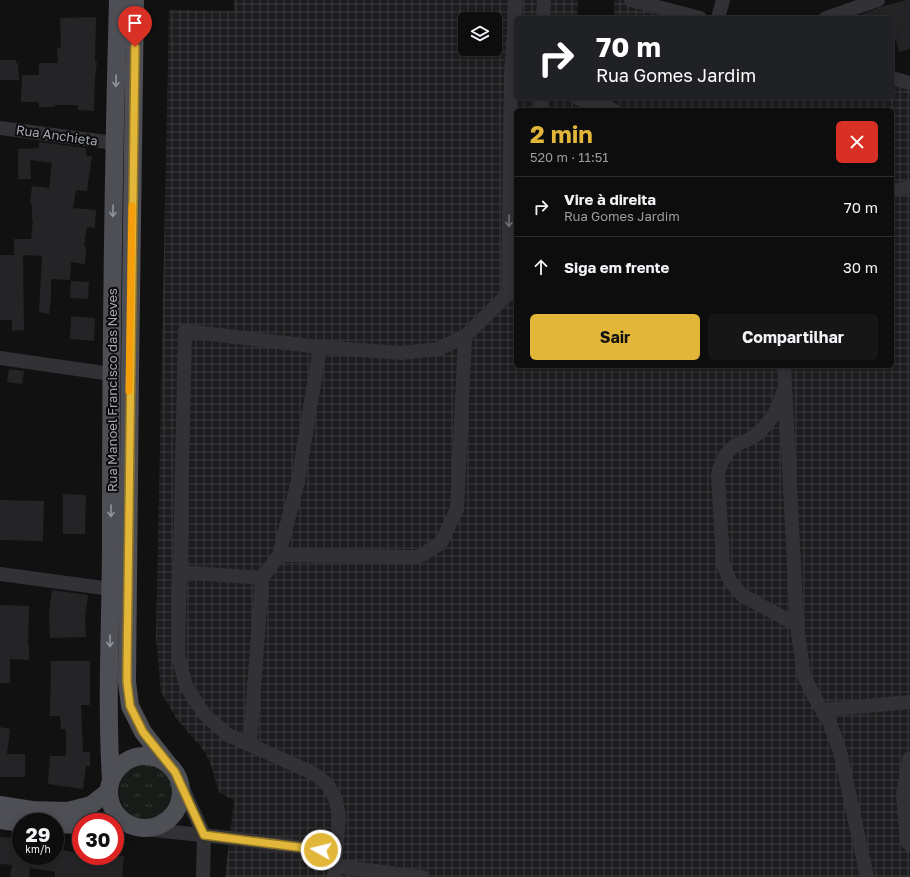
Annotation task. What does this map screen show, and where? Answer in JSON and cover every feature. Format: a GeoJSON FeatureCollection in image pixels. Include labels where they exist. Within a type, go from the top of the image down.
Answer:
{"type":"FeatureCollection","features":[{"type":"Feature","properties":{"kind":"main road","name":"Rua Manoel Francisco das Neves"},"geometry":{"type":"LineString","coordinates":[[110,785],[108,734],[111,589],[111,374],[114,143],[118,0]]}},
{"type":"Feature","properties":{"kind":"main road","name":"Rua Manoel Francisco das Neves"},"geometry":{"type":"LineString","coordinates":[[135,0],[129,396],[127,682],[130,706],[143,732],[168,764]]}},
{"type":"Feature","properties":{"kind":"main road"},"geometry":{"type":"LineString","coordinates":[[0,805],[32,810],[68,811],[92,805],[110,785],[116,770],[125,762],[135,757],[147,756],[158,758],[168,764],[175,772],[180,782],[182,795],[174,815],[165,823],[155,828],[130,827],[115,813],[110,802],[110,785]]}},
{"type":"Feature","properties":{"kind":"main road"},"geometry":{"type":"LineString","coordinates":[[0,820],[12,822]]}},
{"type":"Feature","properties":{"kind":"street"},"geometry":{"type":"LineString","coordinates":[[515,16],[516,0]]}},
{"type":"Feature","properties":{"kind":"street"},"geometry":{"type":"LineString","coordinates":[[543,16],[544,0]]}},
{"type":"Feature","properties":{"kind":"street"},"geometry":{"type":"LineString","coordinates":[[631,0],[650,2],[694,16]]}},
{"type":"Feature","properties":{"kind":"street"},"geometry":{"type":"LineString","coordinates":[[719,16],[723,0]]}},
{"type":"Feature","properties":{"kind":"street"},"geometry":{"type":"LineString","coordinates":[[832,16],[878,0]]}},
{"type":"Feature","properties":{"kind":"street"},"geometry":{"type":"LineString","coordinates":[[335,865],[339,817],[336,800],[326,784],[313,773],[228,735],[204,714],[186,686],[178,655],[185,331],[320,347],[401,352],[439,349],[465,336],[512,294],[514,51]]}},
{"type":"Feature","properties":{"kind":"street"},"geometry":{"type":"LineString","coordinates":[[894,79],[910,83]]}},
{"type":"Feature","properties":{"kind":"street"},"geometry":{"type":"LineString","coordinates":[[580,103],[609,108]]}},
{"type":"Feature","properties":{"kind":"street","name":"Rua Anchieta"},"geometry":{"type":"LineString","coordinates":[[0,128],[114,143]]}},
{"type":"Feature","properties":{"kind":"street"},"geometry":{"type":"LineString","coordinates":[[894,191],[909,188]]}},
{"type":"Feature","properties":{"kind":"street"},"geometry":{"type":"LineString","coordinates":[[279,555],[418,557],[441,543],[457,509],[465,336]]}},
{"type":"Feature","properties":{"kind":"street"},"geometry":{"type":"LineString","coordinates":[[250,744],[262,578],[279,555],[298,481],[320,347]]}},
{"type":"Feature","properties":{"kind":"street"},"geometry":{"type":"LineString","coordinates":[[0,358],[111,374]]}},
{"type":"Feature","properties":{"kind":"street"},"geometry":{"type":"LineString","coordinates":[[784,368],[797,625],[804,676],[829,721],[840,751],[867,877]]}},
{"type":"Feature","properties":{"kind":"street"},"geometry":{"type":"LineString","coordinates":[[785,382],[780,405],[767,425],[749,440],[737,445],[727,452],[721,463],[718,474],[723,564],[730,581],[742,595],[797,625]]}},
{"type":"Feature","properties":{"kind":"street"},"geometry":{"type":"LineString","coordinates":[[179,572],[262,578]]}},
{"type":"Feature","properties":{"kind":"street"},"geometry":{"type":"LineString","coordinates":[[0,574],[111,589]]}},
{"type":"Feature","properties":{"kind":"street"},"geometry":{"type":"LineString","coordinates":[[822,710],[910,702]]}},
{"type":"Feature","properties":{"kind":"street"},"geometry":{"type":"LineString","coordinates":[[910,758],[903,795],[907,841],[910,845]]}},
{"type":"Feature","properties":{"kind":"street"},"geometry":{"type":"LineString","coordinates":[[180,782],[204,835],[202,876]]}},
{"type":"Feature","properties":{"kind":"street"},"geometry":{"type":"LineString","coordinates":[[130,827],[204,835],[335,865],[422,877]]}},
{"type":"Feature","properties":{"kind":"shaded area"},"geometry":{"type":"Polygon","coordinates":[[[234,0],[578,0],[577,16],[514,16],[514,100],[894,100],[894,81],[910,85],[910,877],[225,877],[234,800],[220,793],[205,752],[176,718],[161,692],[156,637],[169,10],[233,11],[234,0]]]}},
{"type":"Feature","properties":{"kind":"shaded area"},"geometry":{"type":"Polygon","coordinates":[[[614,0],[626,0],[679,16],[614,16],[614,0]]]}},
{"type":"Feature","properties":{"kind":"green space"},"geometry":{"type":"Polygon","coordinates":[[[148,762],[164,767],[172,775],[177,791],[172,807],[164,815],[148,820],[132,815],[124,807],[119,791],[124,775],[132,767],[148,762]]]}},
{"type":"Feature","properties":{"kind":"building"},"geometry":{"type":"Polygon","coordinates":[[[910,0],[910,49],[899,52],[894,34],[894,16],[857,16],[883,6],[910,0]]]}},
{"type":"Feature","properties":{"kind":"building"},"geometry":{"type":"Polygon","coordinates":[[[95,17],[95,61],[97,62],[94,111],[78,110],[78,105],[39,107],[39,102],[21,102],[22,75],[39,75],[39,63],[58,63],[57,48],[61,47],[60,18],[95,17]]]}},
{"type":"Feature","properties":{"kind":"building"},"geometry":{"type":"Polygon","coordinates":[[[0,60],[16,60],[16,63],[18,63],[19,80],[0,80],[0,60]]]}},
{"type":"Feature","properties":{"kind":"building"},"geometry":{"type":"Polygon","coordinates":[[[39,142],[86,148],[86,156],[92,156],[87,191],[76,190],[73,208],[96,210],[95,228],[87,227],[84,246],[86,247],[85,264],[71,262],[70,280],[51,279],[49,314],[39,312],[42,256],[23,255],[24,330],[12,331],[12,320],[0,320],[0,255],[14,255],[14,239],[31,239],[33,219],[32,204],[30,203],[32,186],[49,188],[52,163],[30,160],[31,179],[18,179],[18,149],[39,148],[39,142]]]}},
{"type":"Feature","properties":{"kind":"building"},"geometry":{"type":"Polygon","coordinates":[[[71,281],[89,282],[88,299],[70,298],[71,281]]]}},
{"type":"Feature","properties":{"kind":"building"},"geometry":{"type":"Polygon","coordinates":[[[71,316],[95,318],[94,341],[70,339],[71,316]]]}},
{"type":"Feature","properties":{"kind":"building"},"geometry":{"type":"Polygon","coordinates":[[[9,369],[24,371],[22,384],[7,382],[9,369]]]}},
{"type":"Feature","properties":{"kind":"building"},"geometry":{"type":"Polygon","coordinates":[[[63,494],[86,495],[85,534],[63,534],[63,494]]]}},
{"type":"Feature","properties":{"kind":"building"},"geometry":{"type":"Polygon","coordinates":[[[0,500],[44,501],[43,541],[0,540],[0,500]]]}},
{"type":"Feature","properties":{"kind":"building"},"geometry":{"type":"Polygon","coordinates":[[[52,590],[88,595],[85,617],[86,637],[50,638],[49,614],[52,590]]]}},
{"type":"Feature","properties":{"kind":"building"},"geometry":{"type":"Polygon","coordinates":[[[0,605],[29,606],[29,660],[10,659],[10,683],[0,683],[0,605]]]}},
{"type":"Feature","properties":{"kind":"building"},"geometry":{"type":"Polygon","coordinates":[[[51,661],[90,661],[90,705],[81,705],[83,752],[90,752],[90,766],[86,766],[83,789],[48,784],[50,756],[66,756],[66,729],[61,729],[60,716],[50,716],[51,661]]]}},
{"type":"Feature","properties":{"kind":"building"},"geometry":{"type":"Polygon","coordinates":[[[0,727],[10,729],[7,754],[25,754],[25,777],[0,777],[0,727]]]}},
{"type":"Feature","properties":{"kind":"building"},"geometry":{"type":"Polygon","coordinates":[[[0,837],[12,838],[12,865],[0,864],[0,837]]]}},
{"type":"Feature","properties":{"kind":"building"},"geometry":{"type":"Polygon","coordinates":[[[64,850],[72,852],[72,865],[123,865],[122,877],[55,877],[55,872],[30,868],[29,877],[10,877],[12,865],[64,865],[64,850]]]}},
{"type":"Feature","properties":{"kind":"slow traffic"},"geometry":{"type":"LineString","coordinates":[[129,391],[132,206]]}},
{"type":"Feature","properties":{"kind":"route"},"geometry":{"type":"LineString","coordinates":[[135,47],[127,667],[130,706],[143,732],[175,772],[204,835],[321,850]]}}]}
